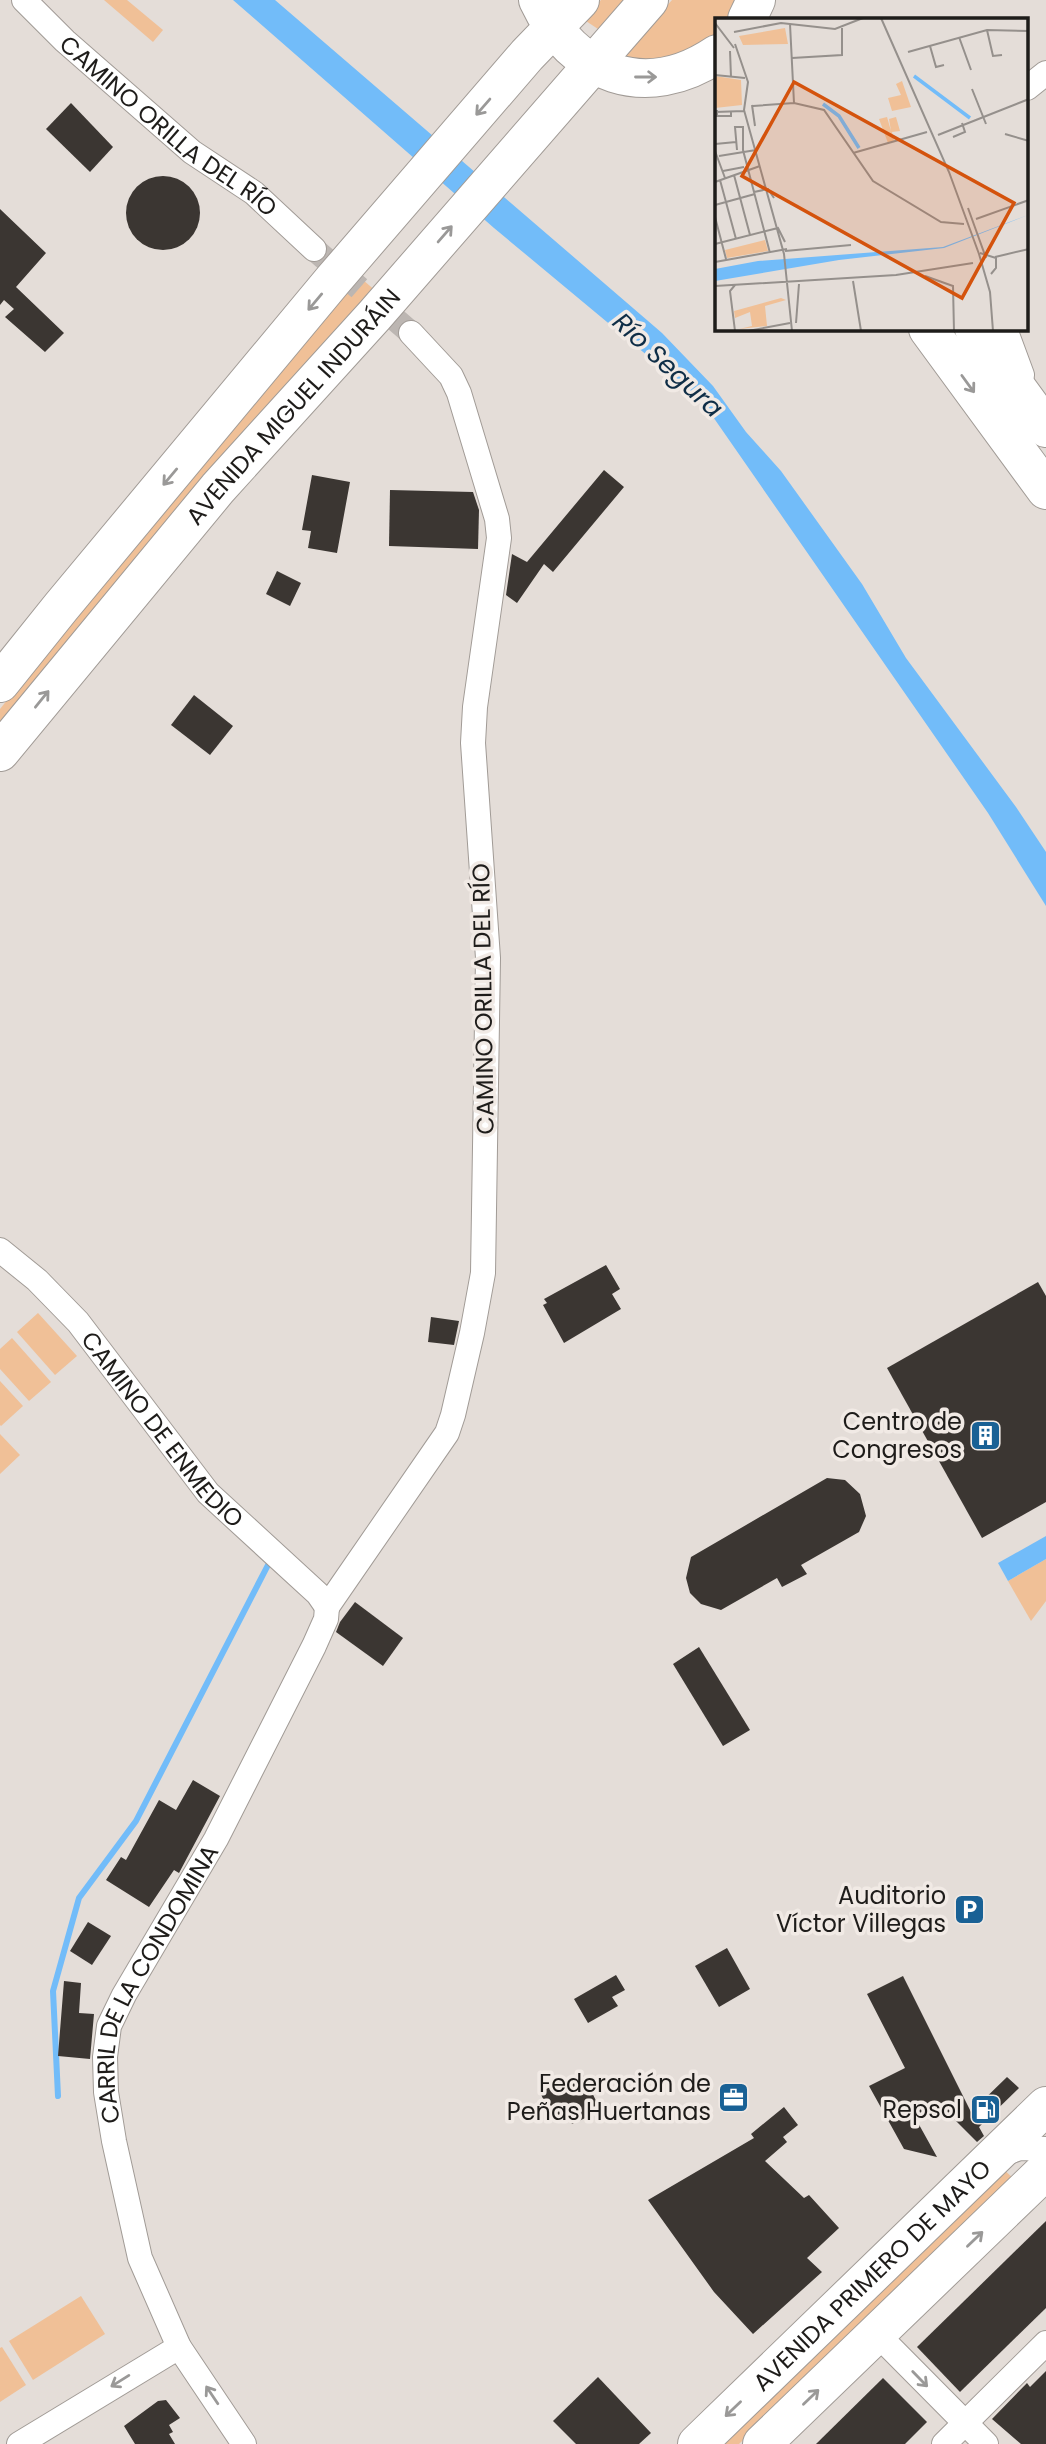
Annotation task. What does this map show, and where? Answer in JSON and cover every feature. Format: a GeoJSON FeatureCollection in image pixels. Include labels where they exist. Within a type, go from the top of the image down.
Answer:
{"type":"FeatureCollection","features":[{"type":"Feature","properties":{"kind":"main road","name":"AVENIDA MIGUEL INDURÁIN"},"geometry":{"type":"LineString","coordinates":[[0,683],[539,28],[580,0]]}},
{"type":"Feature","properties":{"kind":"main road","name":"AVENIDA MIGUEL INDURÁIN"},"geometry":{"type":"LineString","coordinates":[[0,752],[218,488],[400,286],[649,0]]}},
{"type":"Feature","properties":{"kind":"main road"},"geometry":{"type":"LineString","coordinates":[[539,28],[591,64],[618,74],[652,78],[678,74],[712,63]]}},
{"type":"Feature","properties":{"kind":"main road"},"geometry":{"type":"LineString","coordinates":[[930,331],[1032,429]]}},
{"type":"Feature","properties":{"kind":"main road"},"geometry":{"type":"LineString","coordinates":[[975,331],[1032,429],[1046,490]]}},
{"type":"Feature","properties":{"kind":"main road","name":"AVENIDA PRIMERO DE MAYO"},"geometry":{"type":"LineString","coordinates":[[697,2444],[1046,2106]]}},
{"type":"Feature","properties":{"kind":"main road","name":"AVENIDA PRIMERO DE MAYO"},"geometry":{"type":"LineString","coordinates":[[762,2444],[877,2333],[1044,2159]]}},
{"type":"Feature","properties":{"kind":"street","name":"CAMINO ORILLA DEL RÍO"},"geometry":{"type":"LineString","coordinates":[[24,0],[65,41],[192,152],[254,193],[314,249]]}},
{"type":"Feature","properties":{"kind":"street"},"geometry":{"type":"LineString","coordinates":[[1028,87],[1046,73]]}},
{"type":"Feature","properties":{"kind":"street"},"geometry":{"type":"LineString","coordinates":[[1006,331],[1032,429]]}},
{"type":"Feature","properties":{"kind":"street","name":"CAMINO ORILLA DEL RÍO"},"geometry":{"type":"LineString","coordinates":[[327,1607],[447,1433],[472,1334],[483,1272],[488,958],[473,743],[475,708],[499,538],[497,519],[459,393],[446,370],[411,333]]}},
{"type":"Feature","properties":{"kind":"street","name":"CAMINO DE ENMEDIO"},"geometry":{"type":"LineString","coordinates":[[0,1250],[37,1280],[78,1322],[208,1493],[318,1594],[327,1607]]}},
{"type":"Feature","properties":{"kind":"street","name":"CARRIL DE LA CONDOMINA"},"geometry":{"type":"LineString","coordinates":[[244,2444],[179,2347],[139,2258],[125,2199],[106,2092],[105,2057],[109,2026],[124,1995],[216,1839],[314,1646],[326,1619],[327,1607]]}},
{"type":"Feature","properties":{"kind":"street"},"geometry":{"type":"LineString","coordinates":[[990,2161],[1012,2150],[1044,2159]]}},
{"type":"Feature","properties":{"kind":"street"},"geometry":{"type":"LineString","coordinates":[[877,2333],[978,2438]]}},
{"type":"Feature","properties":{"kind":"street"},"geometry":{"type":"LineString","coordinates":[[944,2444],[978,2438],[1046,2343]]}},
{"type":"Feature","properties":{"kind":"street"},"geometry":{"type":"LineString","coordinates":[[19,2444],[179,2347]]}},
{"type":"Feature","properties":{"kind":"shaded area"},"geometry":{"type":"Polygon","coordinates":[[[104,0],[127,0],[163,30],[153,42],[104,0]]]}},
{"type":"Feature","properties":{"kind":"shaded area"},"geometry":{"type":"Polygon","coordinates":[[[601,0],[625,0],[598,29],[583,19],[601,0]]]}},
{"type":"Feature","properties":{"kind":"shaded area"},"geometry":{"type":"Polygon","coordinates":[[[672,0],[741,0],[731,18],[715,18],[715,37],[673,62],[620,59],[672,0]]]}},
{"type":"Feature","properties":{"kind":"shaded area"},"geometry":{"type":"Polygon","coordinates":[[[356,274],[377,292],[0,729],[0,709],[356,274]]]}},
{"type":"Feature","properties":{"kind":"shaded area"},"geometry":{"type":"Polygon","coordinates":[[[38,1313],[77,1356],[55,1375],[17,1332],[38,1313]]]}},
{"type":"Feature","properties":{"kind":"shaded area"},"geometry":{"type":"Polygon","coordinates":[[[12,1338],[51,1382],[29,1401],[0,1369],[0,1349],[12,1338]]]}},
{"type":"Feature","properties":{"kind":"shaded area"},"geometry":{"type":"Polygon","coordinates":[[[0,1381],[23,1406],[1,1426],[0,1425],[0,1381]]]}},
{"type":"Feature","properties":{"kind":"shaded area"},"geometry":{"type":"Polygon","coordinates":[[[0,1434],[20,1455],[0,1474],[0,1434]]]}},
{"type":"Feature","properties":{"kind":"shaded area"},"geometry":{"type":"Polygon","coordinates":[[[1046,1559],[1046,1601],[1031,1621],[1008,1581],[1046,1559]]]}},
{"type":"Feature","properties":{"kind":"shaded area"},"geometry":{"type":"Polygon","coordinates":[[[1002,2168],[1014,2179],[739,2444],[716,2444],[1002,2168]]]}},
{"type":"Feature","properties":{"kind":"shaded area"},"geometry":{"type":"Polygon","coordinates":[[[81,2296],[105,2334],[33,2380],[9,2341],[81,2296]]]}},
{"type":"Feature","properties":{"kind":"shaded area"},"geometry":{"type":"Polygon","coordinates":[[[2,2347],[26,2385],[0,2402],[0,2348],[2,2347]]]}},
{"type":"Feature","properties":{"kind":"water","name":"Río Segura"},"geometry":{"type":"Polygon","coordinates":[[[233,0],[275,0],[662,333],[713,386],[746,432],[781,471],[862,584],[906,658],[1046,852],[1046,906],[988,813],[702,401],[494,228],[233,0]]]}},
{"type":"Feature","properties":{"kind":"water"},"geometry":{"type":"Polygon","coordinates":[[[1046,1536],[1046,1559],[1008,1581],[998,1563],[1046,1536]]]}},
{"type":"Feature","properties":{"kind":"building"},"geometry":{"type":"Polygon","coordinates":[[[71,103],[113,147],[90,172],[46,129],[71,103]]]}},
{"type":"Feature","properties":{"kind":"building"},"geometry":{"type":"Polygon","coordinates":[[[156,176],[170,176],[184,182],[194,192],[200,213],[198,227],[184,244],[170,250],[156,250],[142,244],[132,234],[126,220],[126,206],[132,192],[142,182],[156,176]]]}},
{"type":"Feature","properties":{"kind":"building"},"geometry":{"type":"Polygon","coordinates":[[[0,209],[46,253],[16,287],[64,333],[45,352],[5,317],[14,309],[4,300],[0,305],[0,209]]]}},
{"type":"Feature","properties":{"kind":"building"},"geometry":{"type":"Polygon","coordinates":[[[604,470],[624,487],[553,572],[544,564],[517,603],[506,595],[512,554],[527,562],[604,470]]]}},
{"type":"Feature","properties":{"kind":"building"},"geometry":{"type":"Polygon","coordinates":[[[312,475],[350,482],[337,553],[308,548],[311,531],[302,530],[312,475]]]}},
{"type":"Feature","properties":{"kind":"building"},"geometry":{"type":"Polygon","coordinates":[[[390,490],[473,492],[479,510],[478,549],[389,546],[390,490]]]}},
{"type":"Feature","properties":{"kind":"building"},"geometry":{"type":"Polygon","coordinates":[[[277,571],[301,583],[290,606],[266,594],[277,571]]]}},
{"type":"Feature","properties":{"kind":"building"},"geometry":{"type":"Polygon","coordinates":[[[194,695],[233,726],[210,755],[171,725],[194,695]]]}},
{"type":"Feature","properties":{"kind":"building"},"geometry":{"type":"Polygon","coordinates":[[[606,1265],[620,1289],[612,1294],[621,1309],[564,1343],[543,1305],[547,1303],[544,1299],[606,1265]]]}},
{"type":"Feature","properties":{"kind":"building","name":"Centro de Congresos"},"geometry":{"type":"Polygon","coordinates":[[[1038,1282],[1046,1296],[1046,1502],[982,1538],[887,1368],[1038,1282]]]}},
{"type":"Feature","properties":{"kind":"building"},"geometry":{"type":"Polygon","coordinates":[[[431,1317],[459,1321],[454,1345],[428,1342],[431,1317]]]}},
{"type":"Feature","properties":{"kind":"building"},"geometry":{"type":"Polygon","coordinates":[[[827,1478],[845,1480],[860,1494],[866,1516],[859,1532],[801,1565],[807,1574],[782,1587],[777,1578],[721,1610],[701,1604],[690,1593],[686,1578],[691,1557],[827,1478]]]}},
{"type":"Feature","properties":{"kind":"building"},"geometry":{"type":"Polygon","coordinates":[[[355,1602],[403,1638],[383,1666],[336,1632],[355,1602]]]}},
{"type":"Feature","properties":{"kind":"building"},"geometry":{"type":"Polygon","coordinates":[[[699,1647],[750,1730],[723,1746],[673,1664],[699,1647]]]}},
{"type":"Feature","properties":{"kind":"building"},"geometry":{"type":"Polygon","coordinates":[[[193,1780],[220,1796],[179,1873],[174,1870],[149,1907],[106,1880],[121,1857],[126,1860],[159,1800],[176,1810],[193,1780]]]}},
{"type":"Feature","properties":{"kind":"building"},"geometry":{"type":"Polygon","coordinates":[[[88,1922],[111,1936],[92,1965],[70,1951],[88,1922]]]}},
{"type":"Feature","properties":{"kind":"building"},"geometry":{"type":"Polygon","coordinates":[[[727,1948],[750,1989],[719,2007],[695,1966],[727,1948]]]}},
{"type":"Feature","properties":{"kind":"building"},"geometry":{"type":"Polygon","coordinates":[[[616,1975],[625,1990],[612,1997],[618,2006],[588,2023],[574,1999],[616,1975]]]}},
{"type":"Feature","properties":{"kind":"building"},"geometry":{"type":"Polygon","coordinates":[[[903,1976],[971,2112],[1007,2077],[1019,2088],[979,2127],[984,2136],[977,2142],[943,2108],[917,2121],[937,2157],[904,2149],[869,2086],[905,2068],[867,1994],[903,1976]]]}},
{"type":"Feature","properties":{"kind":"building"},"geometry":{"type":"Polygon","coordinates":[[[64,1981],[81,1983],[79,2013],[94,2014],[90,2059],[58,2056],[64,1981]]]}},
{"type":"Feature","properties":{"kind":"building"},"geometry":{"type":"Polygon","coordinates":[[[582,2072],[601,2111],[572,2124],[567,2112],[552,2119],[540,2092],[582,2072]]]}},
{"type":"Feature","properties":{"kind":"building"},"geometry":{"type":"Polygon","coordinates":[[[784,2107],[798,2125],[783,2137],[787,2142],[765,2161],[804,2198],[809,2195],[839,2228],[807,2258],[822,2272],[753,2334],[714,2292],[648,2200],[754,2138],[751,2134],[784,2107]]]}},
{"type":"Feature","properties":{"kind":"building"},"geometry":{"type":"Polygon","coordinates":[[[1046,2221],[1046,2308],[960,2392],[917,2347],[1046,2221]]]}},
{"type":"Feature","properties":{"kind":"building"},"geometry":{"type":"Polygon","coordinates":[[[1046,2371],[1046,2444],[1021,2444],[992,2419],[1027,2383],[1030,2387],[1046,2371]]]}},
{"type":"Feature","properties":{"kind":"building"},"geometry":{"type":"Polygon","coordinates":[[[598,2377],[651,2433],[639,2444],[576,2444],[553,2421],[598,2377]]]}},
{"type":"Feature","properties":{"kind":"building"},"geometry":{"type":"Polygon","coordinates":[[[883,2378],[927,2422],[905,2444],[816,2444],[883,2378]]]}},
{"type":"Feature","properties":{"kind":"building"},"geometry":{"type":"Polygon","coordinates":[[[166,2400],[180,2418],[169,2425],[173,2432],[169,2434],[175,2444],[135,2444],[124,2426],[158,2401],[166,2400]]]}},
{"type":"Feature","properties":{"kind":"waterway"},"geometry":{"type":"LineString","coordinates":[[58,2096],[53,1991],[79,1898],[136,1821],[268,1565]]}},
{"type":"Feature","properties":{"kind":"tunnel"},"geometry":{"type":"LineString","coordinates":[[314,249],[411,333]]}},
{"type":"Feature","properties":{"kind":"place","name":"Centro de Congresos"},"geometry":{"type":"Point","coordinates":[985,1435]}},
{"type":"Feature","properties":{"kind":"place","name":"Auditorio Víctor Villegas"},"geometry":{"type":"Point","coordinates":[969,1909]}},
{"type":"Feature","properties":{"kind":"place","name":"Federación de Peñas Huertanas"},"geometry":{"type":"Point","coordinates":[734,2097]}},
{"type":"Feature","properties":{"kind":"place","name":"Repsol"},"geometry":{"type":"Point","coordinates":[985,2109]}}]}
